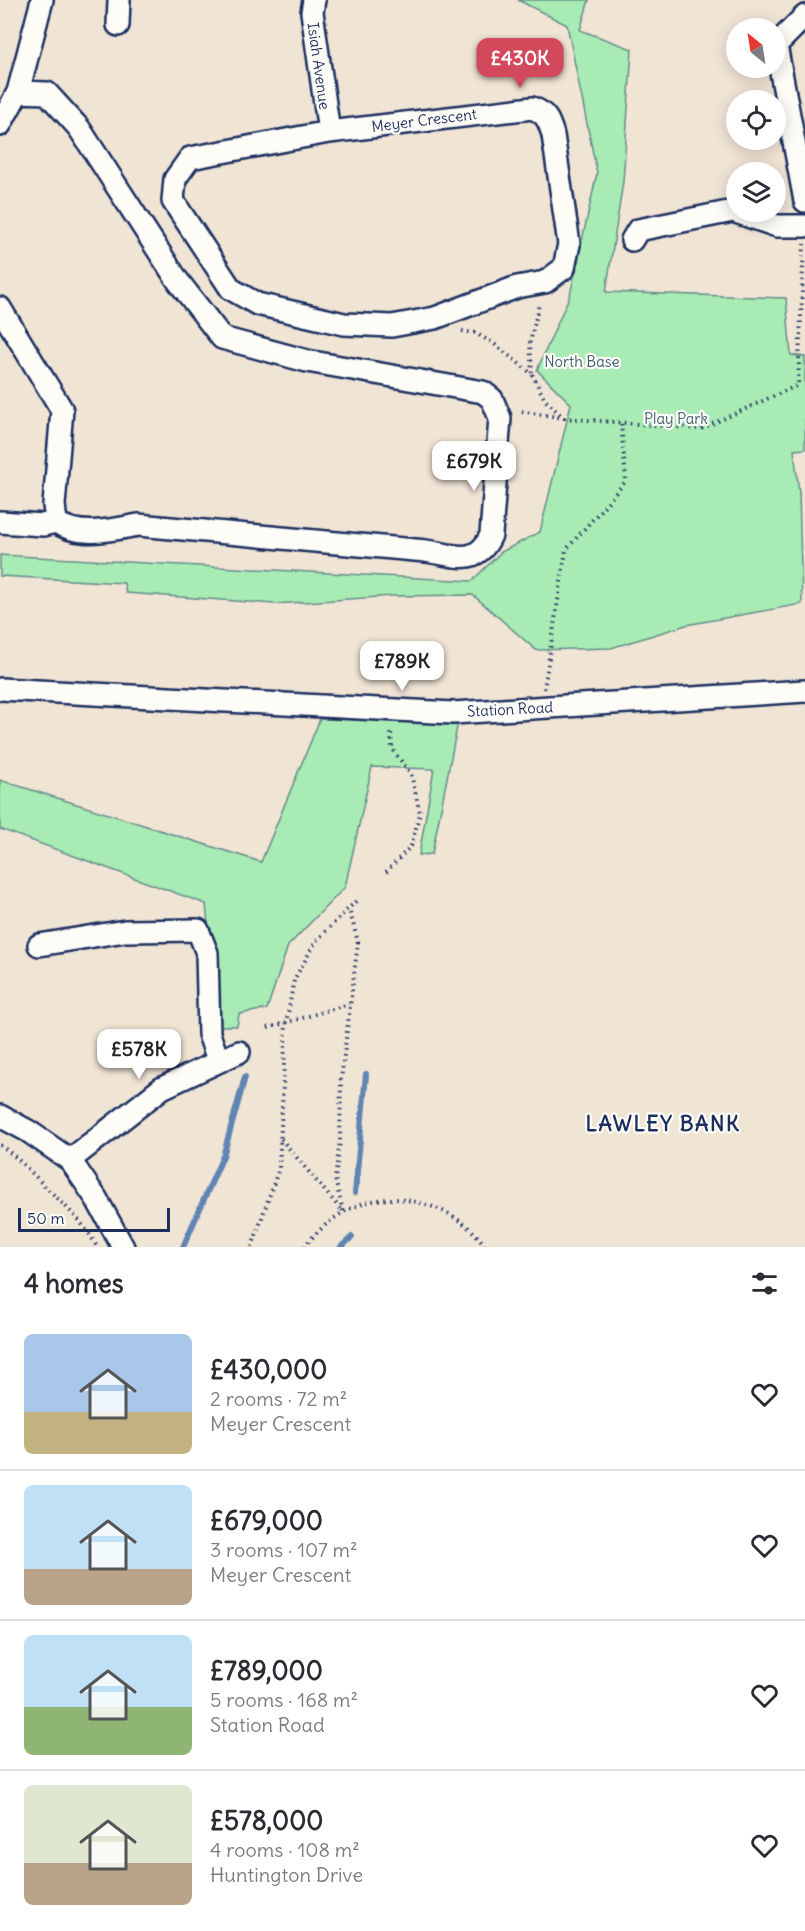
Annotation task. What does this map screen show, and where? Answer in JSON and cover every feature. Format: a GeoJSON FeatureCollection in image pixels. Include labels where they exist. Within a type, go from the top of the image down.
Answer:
{"type":"FeatureCollection","features":[{"type":"Feature","properties":{"kind":"street"},"geometry":{"type":"LineString","coordinates":[[0,125],[18,92],[42,0]]}},
{"type":"Feature","properties":{"kind":"street"},"geometry":{"type":"LineString","coordinates":[[118,25],[119,0]]}},
{"type":"Feature","properties":{"kind":"street","name":"Isiah Avenue"},"geometry":{"type":"LineString","coordinates":[[314,0],[312,12],[328,132]]}},
{"type":"Feature","properties":{"kind":"street"},"geometry":{"type":"LineString","coordinates":[[805,16],[776,45],[805,201]]}},
{"type":"Feature","properties":{"kind":"street"},"geometry":{"type":"LineString","coordinates":[[0,522],[43,525],[56,522],[67,529],[106,531],[138,525],[473,556],[484,550],[490,535],[500,418],[498,408],[483,392],[307,361],[222,338],[178,281],[80,128],[47,93],[18,92]]}},
{"type":"Feature","properties":{"kind":"street","name":"Meyer Crescent"},"geometry":{"type":"LineString","coordinates":[[532,108],[541,111],[548,119],[553,135],[568,244],[564,268],[548,279],[517,287],[435,318],[392,326],[344,324],[256,304],[242,297],[219,275],[177,208],[171,193],[175,179],[190,158],[328,132],[532,108]]}},
{"type":"Feature","properties":{"kind":"street"},"geometry":{"type":"LineString","coordinates":[[632,240],[638,230],[733,211],[777,226],[805,226]]}},
{"type":"Feature","properties":{"kind":"street"},"geometry":{"type":"LineString","coordinates":[[0,308],[62,410],[54,505],[56,522]]}},
{"type":"Feature","properties":{"kind":"street","name":"Station Road"},"geometry":{"type":"LineString","coordinates":[[0,689],[453,713],[805,691]]}},
{"type":"Feature","properties":{"kind":"street"},"geometry":{"type":"LineString","coordinates":[[39,945],[124,931],[198,930],[207,953],[209,1034],[218,1060]]}},
{"type":"Feature","properties":{"kind":"street"},"geometry":{"type":"LineString","coordinates":[[70,1160],[162,1088],[218,1060],[240,1052]]}},
{"type":"Feature","properties":{"kind":"street"},"geometry":{"type":"LineString","coordinates":[[0,1116],[28,1131],[70,1160],[114,1227],[123,1247]]}},
{"type":"Feature","properties":{"kind":"path"},"geometry":{"type":"LineString","coordinates":[[498,408],[564,418],[701,429],[798,385],[805,237]]}},
{"type":"Feature","properties":{"kind":"path"},"geometry":{"type":"LineString","coordinates":[[548,279],[536,310],[530,343],[532,374],[545,400],[564,418]]}},
{"type":"Feature","properties":{"kind":"path"},"geometry":{"type":"LineString","coordinates":[[450,332],[475,333],[493,343],[532,374]]}},
{"type":"Feature","properties":{"kind":"path"},"geometry":{"type":"LineString","coordinates":[[541,707],[566,550],[626,481],[621,423]]}},
{"type":"Feature","properties":{"kind":"path"},"geometry":{"type":"LineString","coordinates":[[386,872],[411,846],[420,813],[411,774],[392,749],[390,711]]}},
{"type":"Feature","properties":{"kind":"path"},"geometry":{"type":"LineString","coordinates":[[252,1247],[279,1168],[286,1024],[294,980],[316,941],[357,900]]}},
{"type":"Feature","properties":{"kind":"path"},"geometry":{"type":"LineString","coordinates":[[343,1211],[335,1179],[340,1141],[341,1080],[358,942],[349,908]]}},
{"type":"Feature","properties":{"kind":"path"},"geometry":{"type":"LineString","coordinates":[[268,1028],[349,1004]]}},
{"type":"Feature","properties":{"kind":"path"},"geometry":{"type":"LineString","coordinates":[[281,1138],[343,1211]]}},
{"type":"Feature","properties":{"kind":"path"},"geometry":{"type":"LineString","coordinates":[[0,1144],[21,1160],[53,1195],[68,1206],[90,1233],[97,1247]]}},
{"type":"Feature","properties":{"kind":"path"},"geometry":{"type":"LineString","coordinates":[[304,1247],[320,1227],[343,1211],[377,1200],[395,1198],[422,1202],[456,1217],[485,1247]]}},
{"type":"Feature","properties":{"kind":"green space"},"geometry":{"type":"Polygon","coordinates":[[[518,0],[589,0],[580,30],[632,49],[623,182],[606,292],[786,298],[791,355],[805,357],[805,449],[794,450],[799,493],[802,604],[686,625],[611,648],[536,650],[473,595],[393,596],[275,604],[126,593],[124,583],[0,576],[0,555],[472,581],[501,552],[540,532],[571,404],[537,370],[570,295],[597,173],[567,25],[518,0]]]}},
{"type":"Feature","properties":{"kind":"green space"},"geometry":{"type":"Polygon","coordinates":[[[320,719],[458,722],[432,854],[419,855],[434,769],[372,767],[345,887],[288,946],[267,1009],[239,1014],[237,1026],[218,1026],[206,904],[0,829],[0,780],[261,862],[320,719]]]}},
{"type":"Feature","properties":{"kind":"waterway"},"geometry":{"type":"LineString","coordinates":[[355,1193],[366,1074]]}},
{"type":"Feature","properties":{"kind":"waterway"},"geometry":{"type":"LineString","coordinates":[[183,1247],[223,1156],[245,1077]]}},
{"type":"Feature","properties":{"kind":"waterway"},"geometry":{"type":"LineString","coordinates":[[341,1247],[352,1237]]}},
{"type":"Feature","properties":{"kind":"district","name":"LAWLEY BANK"},"geometry":{"type":"Point","coordinates":[663,1123]}},
{"type":"Feature","properties":{"kind":"park label","name":"North Base"},"geometry":{"type":"Point","coordinates":[582,361]}},
{"type":"Feature","properties":{"kind":"park label","name":"Play Park"},"geometry":{"type":"Point","coordinates":[676,418]}}]}
